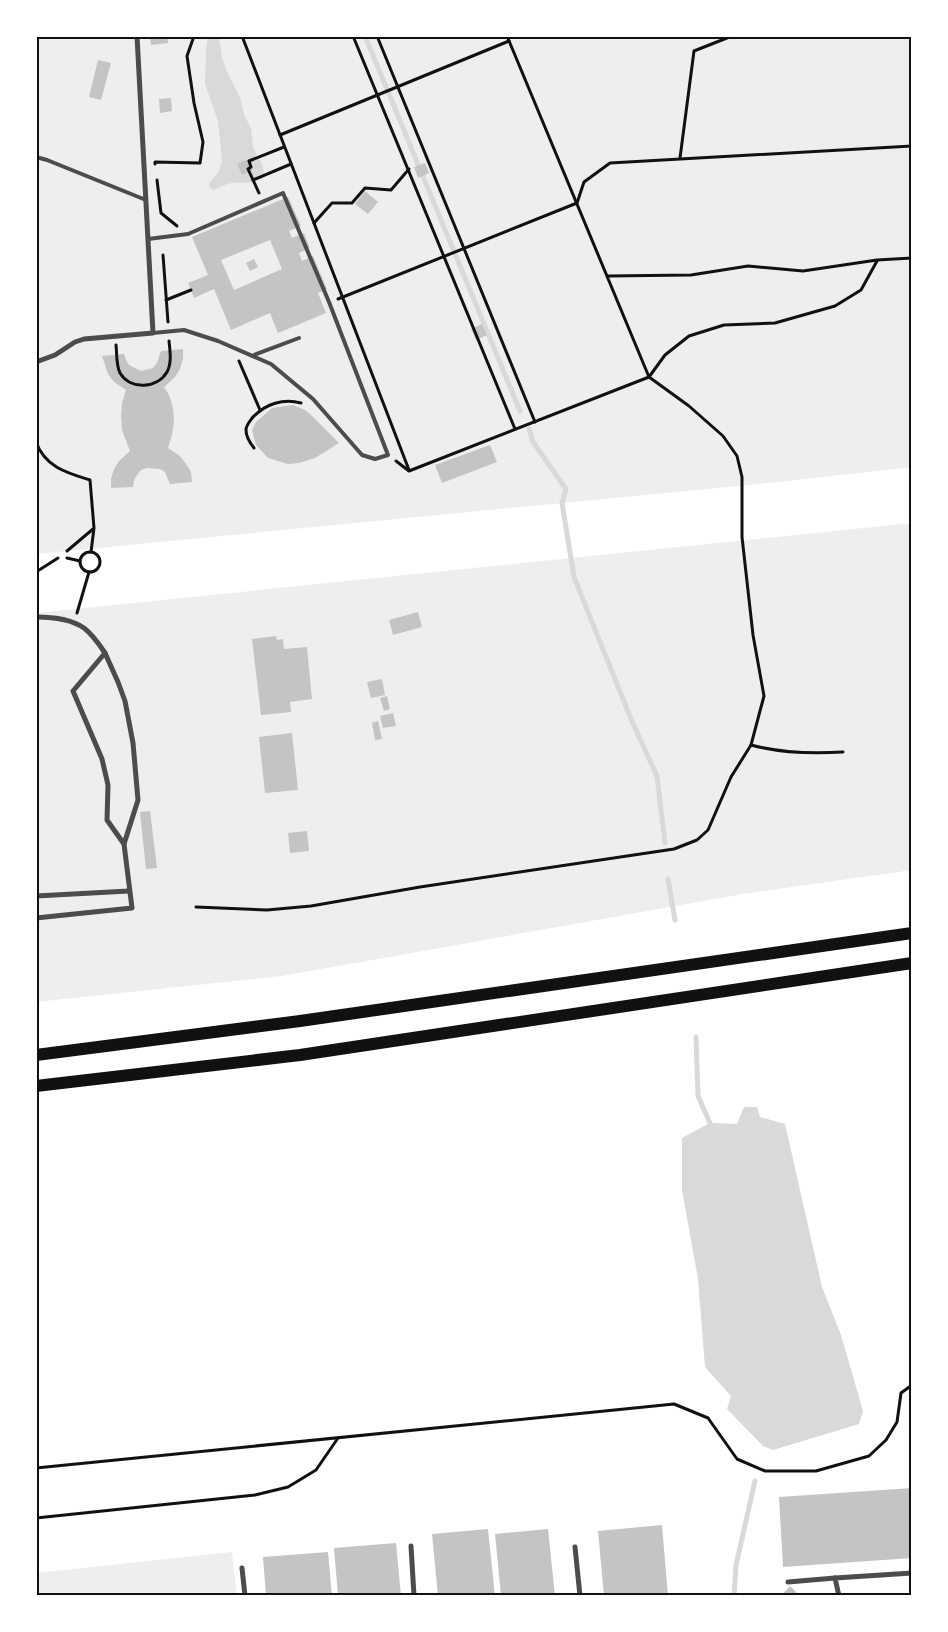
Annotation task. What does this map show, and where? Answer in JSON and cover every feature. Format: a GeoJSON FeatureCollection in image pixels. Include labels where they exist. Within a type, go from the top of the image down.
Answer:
{"type":"FeatureCollection","features":[{"type":"Feature","properties":{"kind":"highway"},"geometry":{"type":"LineString","coordinates":[[36,1055],[300,1021],[912,933]]}},
{"type":"Feature","properties":{"kind":"highway"},"geometry":{"type":"LineString","coordinates":[[36,1086],[300,1055],[912,963]]}},
{"type":"Feature","properties":{"kind":"street"},"geometry":{"type":"LineString","coordinates":[[36,362],[55,355],[74,342],[153,333],[137,36]]}},
{"type":"Feature","properties":{"kind":"street"},"geometry":{"type":"LineString","coordinates":[[36,617],[46,617],[74,623],[84,628],[105,652],[125,701],[134,752],[138,800],[124,844],[132,908],[36,918]]}},
{"type":"Feature","properties":{"kind":"street"},"geometry":{"type":"LineString","coordinates":[[105,652],[73,691],[102,759],[108,785],[106,820],[124,844]]}},
{"type":"Feature","properties":{"kind":"street"},"geometry":{"type":"LineString","coordinates":[[36,896],[129,891]]}},
{"type":"Feature","properties":{"kind":"street"},"geometry":{"type":"LineString","coordinates":[[411,1546],[414,1596]]}},
{"type":"Feature","properties":{"kind":"street"},"geometry":{"type":"LineString","coordinates":[[575,1547],[580,1596]]}},
{"type":"Feature","properties":{"kind":"street"},"geometry":{"type":"LineString","coordinates":[[242,1568],[245,1596]]}},
{"type":"Feature","properties":{"kind":"street"},"geometry":{"type":"LineString","coordinates":[[788,1582],[912,1573]]}},
{"type":"Feature","properties":{"kind":"street"},"geometry":{"type":"LineString","coordinates":[[835,1578],[838,1596]]}},
{"type":"Feature","properties":{"kind":"lane"},"geometry":{"type":"LineString","coordinates":[[36,157],[146,200]]}},
{"type":"Feature","properties":{"kind":"lane"},"geometry":{"type":"LineString","coordinates":[[148,239],[188,234],[283,193],[329,302],[388,455],[375,460],[362,455],[313,399],[271,364],[254,355],[184,330],[153,333]]}},
{"type":"Feature","properties":{"kind":"lane"},"geometry":{"type":"LineString","coordinates":[[254,355],[299,338]]}},
{"type":"Feature","properties":{"kind":"path"},"geometry":{"type":"LineString","coordinates":[[156,170],[155,162],[200,163],[203,142],[194,102],[187,56],[194,36]]}},
{"type":"Feature","properties":{"kind":"path"},"geometry":{"type":"LineString","coordinates":[[242,36],[409,471]]}},
{"type":"Feature","properties":{"kind":"path"},"geometry":{"type":"LineString","coordinates":[[353,36],[515,429]]}},
{"type":"Feature","properties":{"kind":"path"},"geometry":{"type":"LineString","coordinates":[[377,36],[535,422]]}},
{"type":"Feature","properties":{"kind":"path"},"geometry":{"type":"LineString","coordinates":[[196,907],[267,910],[311,906],[420,887],[674,849],[697,840],[708,830],[731,777],[751,745],[764,696],[751,616],[742,537],[742,477],[737,456],[722,436],[690,406],[649,377],[507,36]]}},
{"type":"Feature","properties":{"kind":"path"},"geometry":{"type":"LineString","coordinates":[[680,158],[694,50],[732,36]]}},
{"type":"Feature","properties":{"kind":"path"},"geometry":{"type":"LineString","coordinates":[[280,134],[509,41]]}},
{"type":"Feature","properties":{"kind":"path"},"geometry":{"type":"LineString","coordinates":[[329,302],[577,203],[584,182],[610,163],[912,146]]}},
{"type":"Feature","properties":{"kind":"path"},"geometry":{"type":"LineString","coordinates":[[260,195],[248,169],[252,167],[249,162],[284,147]]}},
{"type":"Feature","properties":{"kind":"path"},"geometry":{"type":"LineString","coordinates":[[253,180],[291,164]]}},
{"type":"Feature","properties":{"kind":"path"},"geometry":{"type":"LineString","coordinates":[[314,223],[332,203],[352,203],[365,188],[391,190],[409,169]]}},
{"type":"Feature","properties":{"kind":"path"},"geometry":{"type":"LineString","coordinates":[[157,179],[161,213]]}},
{"type":"Feature","properties":{"kind":"path"},"geometry":{"type":"LineString","coordinates":[[116,336],[117,362],[120,373],[127,380],[137,385],[145,386],[156,383],[166,373],[170,365],[164,255]]}},
{"type":"Feature","properties":{"kind":"path"},"geometry":{"type":"LineString","coordinates":[[608,276],[691,275],[748,266],[803,271],[877,260],[912,258]]}},
{"type":"Feature","properties":{"kind":"path"},"geometry":{"type":"LineString","coordinates":[[409,471],[649,377],[665,355],[689,336],[724,326],[775,323],[835,306],[861,290],[877,260]]}},
{"type":"Feature","properties":{"kind":"path"},"geometry":{"type":"LineString","coordinates":[[166,300],[191,290]]}},
{"type":"Feature","properties":{"kind":"path"},"geometry":{"type":"LineString","coordinates":[[232,346],[260,410]]}},
{"type":"Feature","properties":{"kind":"path"},"geometry":{"type":"LineString","coordinates":[[254,448],[250,443],[246,429],[250,420],[260,410],[278,402],[294,401],[301,403]]}},
{"type":"Feature","properties":{"kind":"path"},"geometry":{"type":"LineString","coordinates":[[36,442],[40,452],[50,464],[66,473],[90,480],[94,528],[91,552]]}},
{"type":"Feature","properties":{"kind":"path"},"geometry":{"type":"LineString","coordinates":[[388,455],[409,471]]}},
{"type":"Feature","properties":{"kind":"path"},"geometry":{"type":"LineString","coordinates":[[67,551],[94,528]]}},
{"type":"Feature","properties":{"kind":"path"},"geometry":{"type":"LineString","coordinates":[[91,552],[100,561],[97,569],[89,572],[81,568],[80,561],[82,555],[91,552]]}},
{"type":"Feature","properties":{"kind":"path"},"geometry":{"type":"LineString","coordinates":[[36,572],[58,558]]}},
{"type":"Feature","properties":{"kind":"path"},"geometry":{"type":"LineString","coordinates":[[67,558],[80,561]]}},
{"type":"Feature","properties":{"kind":"path"},"geometry":{"type":"LineString","coordinates":[[74,623],[89,572]]}},
{"type":"Feature","properties":{"kind":"path"},"geometry":{"type":"LineString","coordinates":[[751,745],[811,754],[843,752]]}},
{"type":"Feature","properties":{"kind":"path"},"geometry":{"type":"LineString","coordinates":[[36,1468],[674,1404],[708,1418],[737,1459],[765,1471],[816,1471],[869,1456],[886,1440],[897,1422],[901,1393],[912,1385]]}},
{"type":"Feature","properties":{"kind":"path"},"geometry":{"type":"LineString","coordinates":[[36,1518],[255,1494],[288,1487],[316,1470],[338,1438]]}},
{"type":"Feature","properties":{"kind":"shaded area"},"geometry":{"type":"Polygon","coordinates":[[[36,36],[912,36],[912,467],[768,483],[36,554],[36,36]]]}},
{"type":"Feature","properties":{"kind":"shaded area"},"geometry":{"type":"Polygon","coordinates":[[[208,36],[219,36],[222,58],[241,100],[244,115],[251,128],[253,147],[264,172],[263,178],[250,183],[229,184],[213,190],[209,187],[210,182],[219,171],[222,161],[218,121],[205,84],[208,36]]]}},
{"type":"Feature","properties":{"kind":"shaded area"},"geometry":{"type":"Polygon","coordinates":[[[912,523],[912,870],[743,894],[282,976],[36,1002],[36,613],[912,523]]]}},
{"type":"Feature","properties":{"kind":"shaded area"},"geometry":{"type":"Polygon","coordinates":[[[744,1107],[757,1107],[760,1117],[785,1124],[822,1287],[841,1335],[863,1411],[859,1424],[773,1450],[763,1446],[727,1409],[731,1396],[705,1367],[698,1279],[682,1190],[682,1138],[710,1123],[737,1124],[744,1107]]]}},
{"type":"Feature","properties":{"kind":"shaded area"},"geometry":{"type":"Polygon","coordinates":[[[232,1552],[237,1596],[36,1596],[36,1573],[232,1552]]]}},
{"type":"Feature","properties":{"kind":"building"},"geometry":{"type":"Polygon","coordinates":[[[150,36],[167,36],[168,43],[151,45],[150,36]]]}},
{"type":"Feature","properties":{"kind":"building"},"geometry":{"type":"Polygon","coordinates":[[[98,60],[111,63],[101,100],[89,97],[98,60]]]}},
{"type":"Feature","properties":{"kind":"building"},"geometry":{"type":"Polygon","coordinates":[[[171,98],[172,111],[160,113],[159,99],[171,98]]]}},
{"type":"Feature","properties":{"kind":"building"},"geometry":{"type":"Polygon","coordinates":[[[249,159],[253,170],[242,175],[237,164],[249,159]]]}},
{"type":"Feature","properties":{"kind":"building"},"geometry":{"type":"Polygon","coordinates":[[[425,163],[429,173],[418,178],[414,167],[425,163]]]}},
{"type":"Feature","properties":{"kind":"building"},"geometry":{"type":"Polygon","coordinates":[[[365,191],[378,202],[368,214],[355,204],[365,191]]]}},
{"type":"Feature","properties":{"kind":"building"},"geometry":{"type":"Polygon","coordinates":[[[288,197],[301,226],[289,231],[292,238],[304,233],[310,248],[299,253],[302,261],[313,256],[327,289],[318,293],[326,313],[278,333],[270,313],[231,330],[214,289],[194,298],[188,283],[208,275],[192,237],[288,197]],[[270,240],[221,260],[234,290],[282,269],[270,240]]]}},
{"type":"Feature","properties":{"kind":"building"},"geometry":{"type":"Polygon","coordinates":[[[254,259],[258,267],[250,271],[246,263],[254,259]]]}},
{"type":"Feature","properties":{"kind":"building"},"geometry":{"type":"Polygon","coordinates":[[[482,324],[487,335],[476,340],[471,329],[482,324]]]}},
{"type":"Feature","properties":{"kind":"building"},"geometry":{"type":"Polygon","coordinates":[[[183,349],[180,369],[175,377],[164,387],[173,408],[174,422],[168,448],[180,456],[186,464],[191,472],[192,482],[170,484],[165,472],[160,469],[147,468],[141,470],[137,475],[133,487],[111,488],[114,469],[119,461],[130,451],[122,430],[121,416],[126,390],[114,382],[108,374],[102,356],[124,354],[129,365],[141,371],[153,368],[161,351],[183,349]]]}},
{"type":"Feature","properties":{"kind":"building"},"geometry":{"type":"Polygon","coordinates":[[[293,405],[305,410],[339,443],[315,458],[299,463],[288,464],[268,458],[256,445],[252,430],[256,422],[272,408],[293,405]]]}},
{"type":"Feature","properties":{"kind":"building"},"geometry":{"type":"Polygon","coordinates":[[[490,445],[497,462],[442,483],[435,465],[490,445]]]}},
{"type":"Feature","properties":{"kind":"building"},"geometry":{"type":"Polygon","coordinates":[[[418,612],[422,627],[393,635],[389,620],[418,612]]]}},
{"type":"Feature","properties":{"kind":"building"},"geometry":{"type":"Polygon","coordinates":[[[276,636],[277,640],[283,639],[284,649],[307,647],[312,699],[290,702],[291,712],[261,715],[252,639],[276,636]]]}},
{"type":"Feature","properties":{"kind":"building"},"geometry":{"type":"Polygon","coordinates":[[[382,679],[385,695],[371,698],[367,682],[382,679]]]}},
{"type":"Feature","properties":{"kind":"building"},"geometry":{"type":"Polygon","coordinates":[[[387,696],[390,709],[384,711],[380,698],[387,696]]]}},
{"type":"Feature","properties":{"kind":"building"},"geometry":{"type":"Polygon","coordinates":[[[393,713],[396,726],[383,728],[380,716],[393,713]]]}},
{"type":"Feature","properties":{"kind":"building"},"geometry":{"type":"Polygon","coordinates":[[[378,721],[382,739],[375,740],[372,723],[378,721]]]}},
{"type":"Feature","properties":{"kind":"building"},"geometry":{"type":"Polygon","coordinates":[[[292,733],[298,790],[265,793],[259,737],[292,733]]]}},
{"type":"Feature","properties":{"kind":"building"},"geometry":{"type":"Polygon","coordinates":[[[150,811],[157,868],[146,869],[140,812],[150,811]]]}},
{"type":"Feature","properties":{"kind":"building"},"geometry":{"type":"Polygon","coordinates":[[[307,831],[309,851],[290,853],[288,833],[307,831]]]}},
{"type":"Feature","properties":{"kind":"building"},"geometry":{"type":"Polygon","coordinates":[[[912,1488],[912,1558],[783,1567],[779,1497],[912,1488]]]}},
{"type":"Feature","properties":{"kind":"building"},"geometry":{"type":"Polygon","coordinates":[[[662,1525],[668,1596],[604,1596],[598,1531],[662,1525]]]}},
{"type":"Feature","properties":{"kind":"building"},"geometry":{"type":"Polygon","coordinates":[[[488,1529],[495,1596],[438,1596],[432,1534],[488,1529]]]}},
{"type":"Feature","properties":{"kind":"building"},"geometry":{"type":"Polygon","coordinates":[[[548,1529],[555,1596],[501,1596],[495,1534],[548,1529]]]}},
{"type":"Feature","properties":{"kind":"building"},"geometry":{"type":"Polygon","coordinates":[[[396,1543],[401,1596],[338,1596],[334,1548],[396,1543]]]}},
{"type":"Feature","properties":{"kind":"building"},"geometry":{"type":"Polygon","coordinates":[[[328,1552],[332,1596],[266,1596],[263,1557],[328,1552]]]}},
{"type":"Feature","properties":{"kind":"building"},"geometry":{"type":"Polygon","coordinates":[[[790,1586],[800,1596],[781,1596],[790,1586]]]}},
{"type":"Feature","properties":{"kind":"waterway"},"geometry":{"type":"LineString","coordinates":[[365,36],[520,411]]}},
{"type":"Feature","properties":{"kind":"waterway"},"geometry":{"type":"LineString","coordinates":[[529,429],[533,442],[566,489],[562,503],[574,577],[631,719],[657,776],[665,843]]}},
{"type":"Feature","properties":{"kind":"waterway"},"geometry":{"type":"LineString","coordinates":[[668,879],[675,920]]}},
{"type":"Feature","properties":{"kind":"waterway"},"geometry":{"type":"LineString","coordinates":[[696,1037],[698,1096],[710,1123],[711,1130]]}},
{"type":"Feature","properties":{"kind":"waterway"},"geometry":{"type":"LineString","coordinates":[[734,1596],[736,1565],[755,1481]]}}]}
